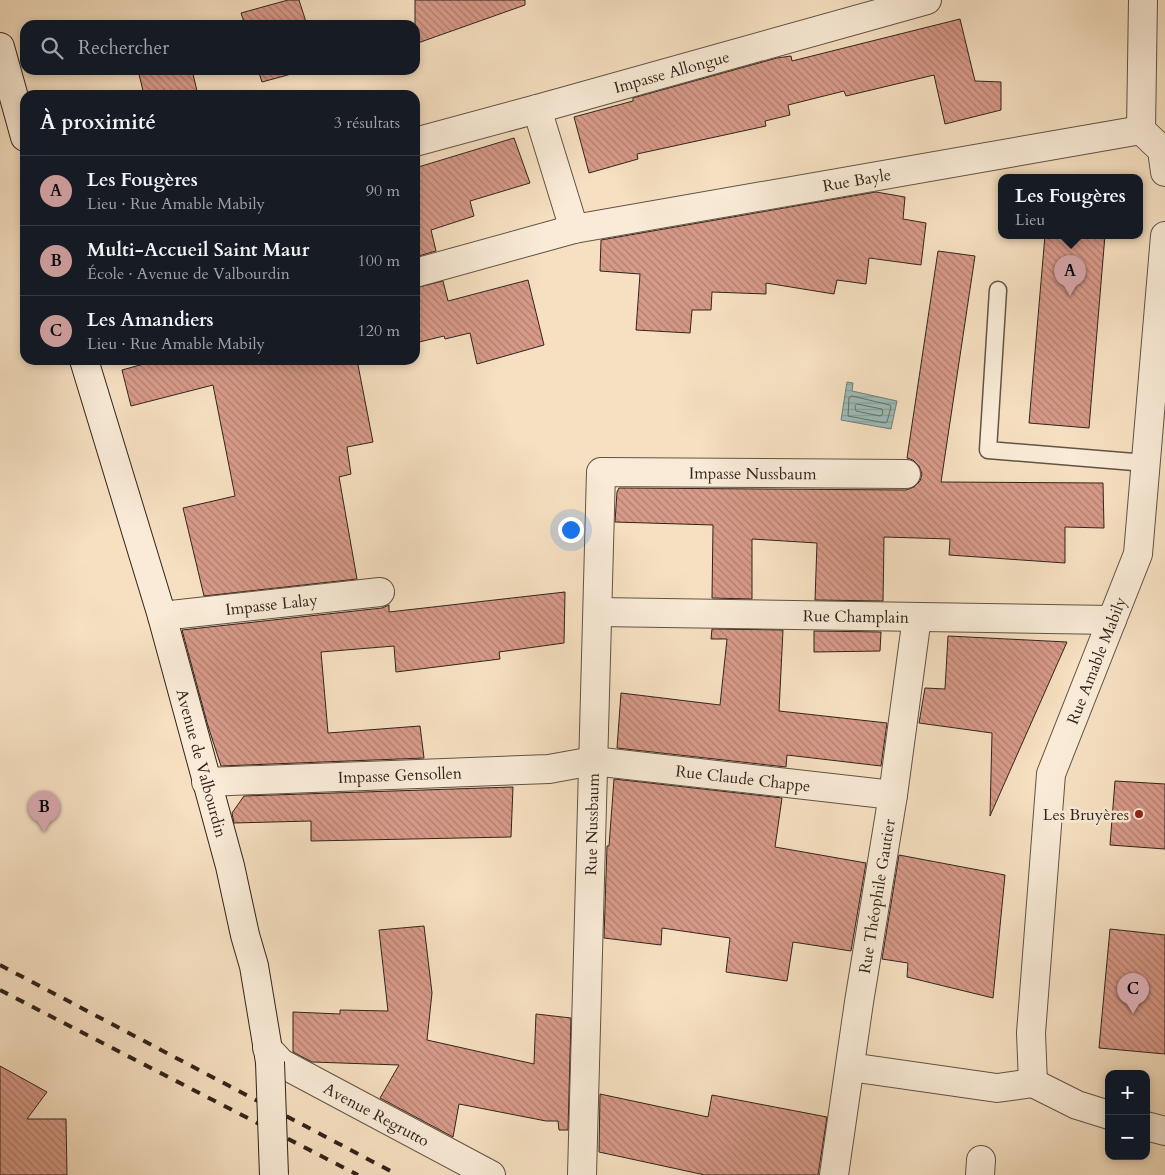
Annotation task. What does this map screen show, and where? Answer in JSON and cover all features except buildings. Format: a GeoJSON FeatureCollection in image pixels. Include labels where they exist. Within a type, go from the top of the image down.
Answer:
{"type":"FeatureCollection","features":[{"type":"Feature","properties":{"kind":"street","name":"Impasse Allongue"},"geometry":{"type":"LineString","coordinates":[[420,141],[927,0]]}},
{"type":"Feature","properties":{"kind":"street"},"geometry":{"type":"LineString","coordinates":[[1142,0],[1141,130],[1162,150],[1165,172]]}},
{"type":"Feature","properties":{"kind":"street"},"geometry":{"type":"LineString","coordinates":[[0,47],[20,119]]}},
{"type":"Feature","properties":{"kind":"street"},"geometry":{"type":"LineString","coordinates":[[538,109],[574,229]]}},
{"type":"Feature","properties":{"kind":"street","name":"Rue Bayle"},"geometry":{"type":"LineString","coordinates":[[420,272],[574,229],[1141,130]]}},
{"type":"Feature","properties":{"kind":"street","name":"Rue Amable Mabily"},"geometry":{"type":"LineString","coordinates":[[1034,1083],[1030,1034],[1051,774],[1138,554],[1161,327],[1165,236]]}},
{"type":"Feature","properties":{"kind":"street","name":"Avenue de Valbourdin"},"geometry":{"type":"LineString","coordinates":[[90,365],[162,616],[230,866],[245,935],[254,966],[268,1055],[274,1175]]}},
{"type":"Feature","properties":{"kind":"street","name":"Impasse Nussbaum"},"geometry":{"type":"LineString","coordinates":[[601,472],[906,474]]}},
{"type":"Feature","properties":{"kind":"street","name":"Rue Nussbaum"},"geometry":{"type":"LineString","coordinates":[[582,1175],[601,472]]}},
{"type":"Feature","properties":{"kind":"street","name":"Impasse Lalay"},"geometry":{"type":"LineString","coordinates":[[162,616],[380,592]]}},
{"type":"Feature","properties":{"kind":"street","name":"Rue Champlain"},"geometry":{"type":"LineString","coordinates":[[598,612],[1112,620]]}},
{"type":"Feature","properties":{"kind":"street","name":"Rue Théophile Gautier"},"geometry":{"type":"LineString","coordinates":[[834,1175],[859,1002],[893,795],[917,618]]}},
{"type":"Feature","properties":{"kind":"street","name":"Impasse Gensollen"},"geometry":{"type":"LineString","coordinates":[[206,782],[549,770],[593,761]]}},
{"type":"Feature","properties":{"kind":"street","name":"Rue Claude Chappe"},"geometry":{"type":"LineString","coordinates":[[593,761],[893,795]]}},
{"type":"Feature","properties":{"kind":"street","name":"Avenue Regrutto"},"geometry":{"type":"LineString","coordinates":[[268,1055],[491,1175]]}},
{"type":"Feature","properties":{"kind":"street"},"geometry":{"type":"LineString","coordinates":[[850,1067],[997,1088],[1034,1083],[1077,1105],[1105,1114]]}},
{"type":"Feature","properties":{"kind":"street"},"geometry":{"type":"LineString","coordinates":[[1150,1127],[1165,1131]]}},
{"type":"Feature","properties":{"kind":"lane"},"geometry":{"type":"LineString","coordinates":[[998,290],[988,450],[1146,463]]}},
{"type":"Feature","properties":{"kind":"water"},"geometry":{"type":"Polygon","coordinates":[[[847,382],[853,383],[852,391],[897,401],[891,429],[841,420],[847,382]]]}},
{"type":"Feature","properties":{"kind":"railway"},"geometry":{"type":"LineString","coordinates":[[0,965],[398,1175]]}},
{"type":"Feature","properties":{"kind":"railway"},"geometry":{"type":"LineString","coordinates":[[0,990],[358,1175]]}},
{"type":"Feature","properties":{"kind":"place","name":"Les Fougères"},"geometry":{"type":"Point","coordinates":[1070,296]}},
{"type":"Feature","properties":{"kind":"place","name":"Les Bruyères"},"geometry":{"type":"Point","coordinates":[1139,814]}},
{"type":"Feature","properties":{"kind":"place","name":"Multi-Accueil Saint Maur"},"geometry":{"type":"Point","coordinates":[44,832]}},
{"type":"Feature","properties":{"kind":"place","name":"Les Amandiers"},"geometry":{"type":"Point","coordinates":[1133,1014]}}]}
